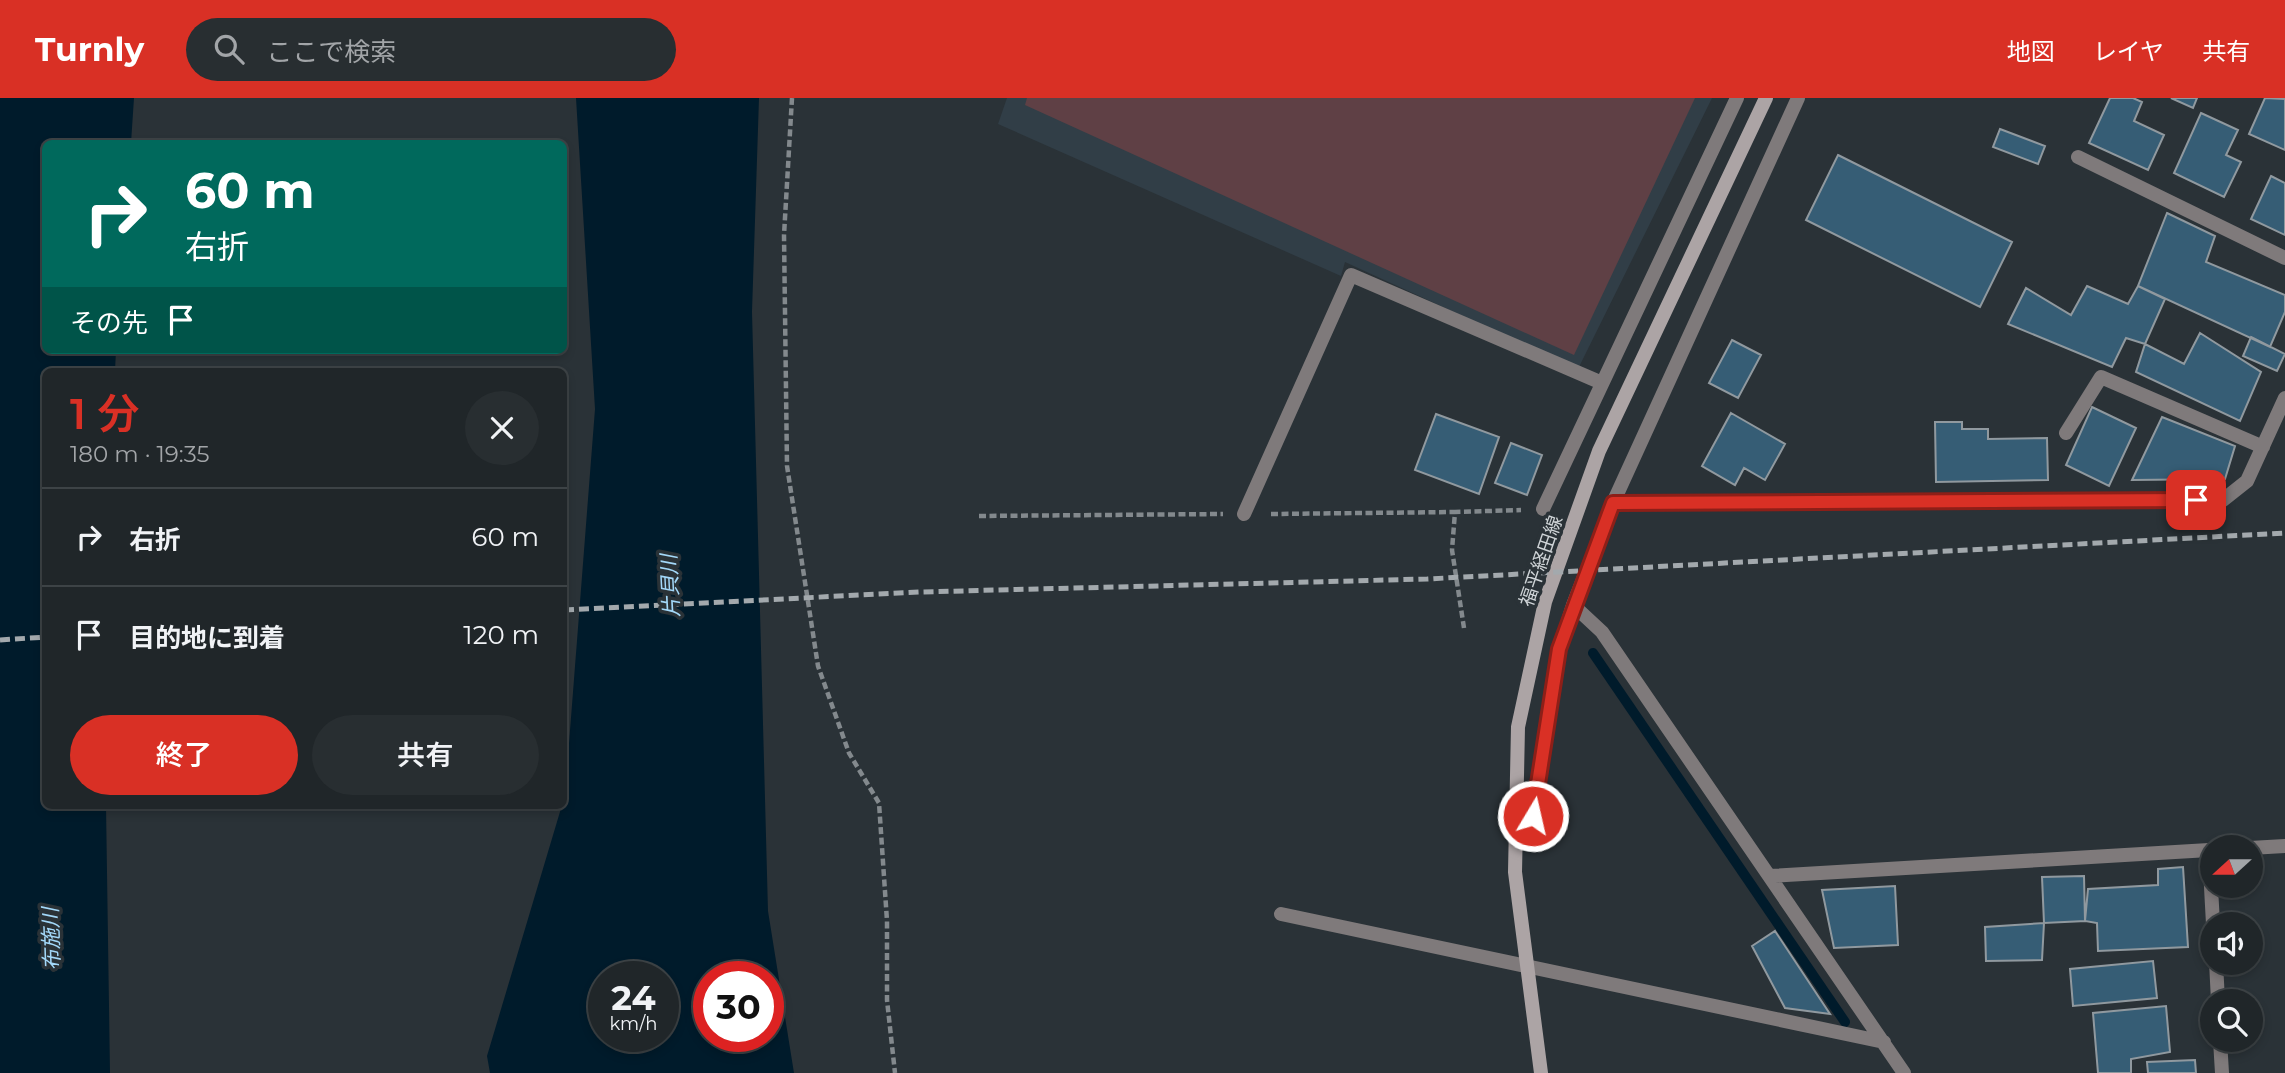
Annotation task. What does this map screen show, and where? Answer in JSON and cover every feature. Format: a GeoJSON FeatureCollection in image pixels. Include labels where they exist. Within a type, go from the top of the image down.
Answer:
{"type":"FeatureCollection","features":[{"type":"Feature","properties":{"kind":"main road","name":"福平経田線"},"geometry":{"type":"LineString","coordinates":[[1541,1073],[1515,872],[1518,727],[1545,601],[1600,451],[1766,98]]}},
{"type":"Feature","properties":{"kind":"street"},"geometry":{"type":"LineString","coordinates":[[1543,509],[1737,98]]}},
{"type":"Feature","properties":{"kind":"street"},"geometry":{"type":"LineString","coordinates":[[1533,816],[1559,649],[1573,605],[1613,503],[1798,98]]}},
{"type":"Feature","properties":{"kind":"street"},"geometry":{"type":"LineString","coordinates":[[2078,157],[2285,258]]}},
{"type":"Feature","properties":{"kind":"street"},"geometry":{"type":"LineString","coordinates":[[1244,514],[1351,275],[1602,383]]}},
{"type":"Feature","properties":{"kind":"street"},"geometry":{"type":"LineString","coordinates":[[2066,433],[2101,377],[2263,447]]}},
{"type":"Feature","properties":{"kind":"street"},"geometry":{"type":"LineString","coordinates":[[1613,503],[2223,500],[2247,481],[2285,398]]}},
{"type":"Feature","properties":{"kind":"street"},"geometry":{"type":"LineString","coordinates":[[1573,605],[1602,632],[1904,1073]]}},
{"type":"Feature","properties":{"kind":"street"},"geometry":{"type":"LineString","coordinates":[[2263,847],[2285,846]]}},
{"type":"Feature","properties":{"kind":"street"},"geometry":{"type":"LineString","coordinates":[[1770,876],[2200,851]]}},
{"type":"Feature","properties":{"kind":"street"},"geometry":{"type":"LineString","coordinates":[[1281,914],[1884,1042]]}},
{"type":"Feature","properties":{"kind":"street"},"geometry":{"type":"LineString","coordinates":[[2221,1052],[2222,1073]]}},
{"type":"Feature","properties":{"kind":"path"},"geometry":{"type":"LineString","coordinates":[[792,98],[784,235],[787,466],[818,666],[849,753],[879,803],[887,921],[887,1000],[895,1073]]}},
{"type":"Feature","properties":{"kind":"path"},"geometry":{"type":"LineString","coordinates":[[979,516],[1543,509]]}},
{"type":"Feature","properties":{"kind":"path"},"geometry":{"type":"LineString","coordinates":[[1455,512],[1452,550],[1464,628]]}},
{"type":"Feature","properties":{"kind":"shaded area"},"geometry":{"type":"Polygon","coordinates":[[[1007,98],[1712,98],[1578,369],[1345,262],[1341,276],[998,124],[1007,98]]]}},
{"type":"Feature","properties":{"kind":"shaded area"},"geometry":{"type":"Polygon","coordinates":[[[1027,98],[1695,98],[1574,355],[1025,105],[1027,98]]]}},
{"type":"Feature","properties":{"kind":"water","name":"布施川"},"geometry":{"type":"Polygon","coordinates":[[[0,98],[134,98],[131,140],[42,140],[42,354],[116,354],[115,368],[42,368],[42,809],[106,809],[110,1073],[0,1073],[0,98]]]}},
{"type":"Feature","properties":{"kind":"water","name":"片貝川"},"geometry":{"type":"Polygon","coordinates":[[[576,98],[759,98],[752,312],[768,911],[776,961],[693,961],[693,1052],[784,1052],[784,1011],[794,1073],[490,1073],[487,1056],[561,809],[567,809],[567,769],[595,409],[576,98]]]}},
{"type":"Feature","properties":{"kind":"building"},"geometry":{"type":"Polygon","coordinates":[[[2110,98],[2133,98],[2142,102],[2134,121],[2164,135],[2148,170],[2089,143],[2110,98]]]}},
{"type":"Feature","properties":{"kind":"building"},"geometry":{"type":"Polygon","coordinates":[[[2171,98],[2197,98],[2193,108],[2171,98]]]}},
{"type":"Feature","properties":{"kind":"building"},"geometry":{"type":"Polygon","coordinates":[[[2265,98],[2285,99],[2285,150],[2249,134],[2265,98]]]}},
{"type":"Feature","properties":{"kind":"building"},"geometry":{"type":"Polygon","coordinates":[[[2201,113],[2238,130],[2226,155],[2241,162],[2224,197],[2174,173],[2201,113]]]}},
{"type":"Feature","properties":{"kind":"building"},"geometry":{"type":"Polygon","coordinates":[[[2000,129],[2045,146],[2038,164],[1993,147],[2000,129]]]}},
{"type":"Feature","properties":{"kind":"building"},"geometry":{"type":"Polygon","coordinates":[[[1838,155],[2012,242],[1980,307],[1806,220],[1838,155]]]}},
{"type":"Feature","properties":{"kind":"building"},"geometry":{"type":"Polygon","coordinates":[[[2271,176],[2285,183],[2285,235],[2251,219],[2271,176]]]}},
{"type":"Feature","properties":{"kind":"building"},"geometry":{"type":"Polygon","coordinates":[[[2167,213],[2215,236],[2206,262],[2285,295],[2285,312],[2270,347],[2138,286],[2167,213]]]}},
{"type":"Feature","properties":{"kind":"building"},"geometry":{"type":"Polygon","coordinates":[[[2087,286],[2128,304],[2138,286],[2165,299],[2145,344],[2126,338],[2112,367],[2008,324],[2026,288],[2071,315],[2087,286]]]}},
{"type":"Feature","properties":{"kind":"building"},"geometry":{"type":"Polygon","coordinates":[[[2200,333],[2261,372],[2240,421],[2136,372],[2145,344],[2184,364],[2200,333]]]}},
{"type":"Feature","properties":{"kind":"building"},"geometry":{"type":"Polygon","coordinates":[[[2251,337],[2285,354],[2277,371],[2243,356],[2251,337]]]}},
{"type":"Feature","properties":{"kind":"building"},"geometry":{"type":"Polygon","coordinates":[[[1732,340],[1761,355],[1738,398],[1709,383],[1732,340]]]}},
{"type":"Feature","properties":{"kind":"building"},"geometry":{"type":"Polygon","coordinates":[[[2092,407],[2136,428],[2109,486],[2066,465],[2092,407]]]}},
{"type":"Feature","properties":{"kind":"building"},"geometry":{"type":"Polygon","coordinates":[[[1731,413],[1785,444],[1765,480],[1744,468],[1735,485],[1702,466],[1731,413]]]}},
{"type":"Feature","properties":{"kind":"building"},"geometry":{"type":"Polygon","coordinates":[[[1436,414],[1499,437],[1479,494],[1415,470],[1436,414]]]}},
{"type":"Feature","properties":{"kind":"building"},"geometry":{"type":"Polygon","coordinates":[[[2162,417],[2235,446],[2225,479],[2132,480],[2162,417]]]}},
{"type":"Feature","properties":{"kind":"building"},"geometry":{"type":"Polygon","coordinates":[[[1935,422],[1962,422],[1962,429],[1988,429],[1988,439],[2047,438],[2048,480],[1936,482],[1935,422]]]}},
{"type":"Feature","properties":{"kind":"building"},"geometry":{"type":"Polygon","coordinates":[[[1511,443],[1542,455],[1527,495],[1495,483],[1511,443]]]}},
{"type":"Feature","properties":{"kind":"building"},"geometry":{"type":"Polygon","coordinates":[[[2183,867],[2188,947],[2098,951],[2097,923],[2085,921],[2088,889],[2158,885],[2158,869],[2183,867]]]}},
{"type":"Feature","properties":{"kind":"building"},"geometry":{"type":"Polygon","coordinates":[[[2084,876],[2085,921],[2044,923],[2042,877],[2084,876]]]}},
{"type":"Feature","properties":{"kind":"building"},"geometry":{"type":"Polygon","coordinates":[[[1895,886],[1898,945],[1834,948],[1822,890],[1895,886]]]}},
{"type":"Feature","properties":{"kind":"building"},"geometry":{"type":"Polygon","coordinates":[[[2044,923],[2042,960],[1986,961],[1985,927],[2044,923]]]}},
{"type":"Feature","properties":{"kind":"building"},"geometry":{"type":"Polygon","coordinates":[[[1775,931],[1830,1014],[1785,1008],[1752,946],[1775,931]]]}},
{"type":"Feature","properties":{"kind":"building"},"geometry":{"type":"Polygon","coordinates":[[[2153,961],[2157,998],[2073,1006],[2070,969],[2153,961]]]}},
{"type":"Feature","properties":{"kind":"building"},"geometry":{"type":"Polygon","coordinates":[[[2166,1006],[2170,1052],[2131,1059],[2131,1073],[2098,1073],[2093,1013],[2166,1006]]]}},
{"type":"Feature","properties":{"kind":"building"},"geometry":{"type":"Polygon","coordinates":[[[2195,1060],[2196,1073],[2148,1073],[2147,1062],[2195,1060]]]}},
{"type":"Feature","properties":{"kind":"waterway"},"geometry":{"type":"LineString","coordinates":[[1593,653],[1845,1022]]}},
{"type":"Feature","properties":{"kind":"railway"},"geometry":{"type":"LineString","coordinates":[[567,610],[920,592],[1427,579],[2285,533]]}},
{"type":"Feature","properties":{"kind":"railway"},"geometry":{"type":"LineString","coordinates":[[0,640],[42,637]]}},
{"type":"Feature","properties":{"kind":"route"},"geometry":{"type":"LineString","coordinates":[[1533,816],[1559,649],[1573,605],[1613,503],[2196,500]]}}]}
